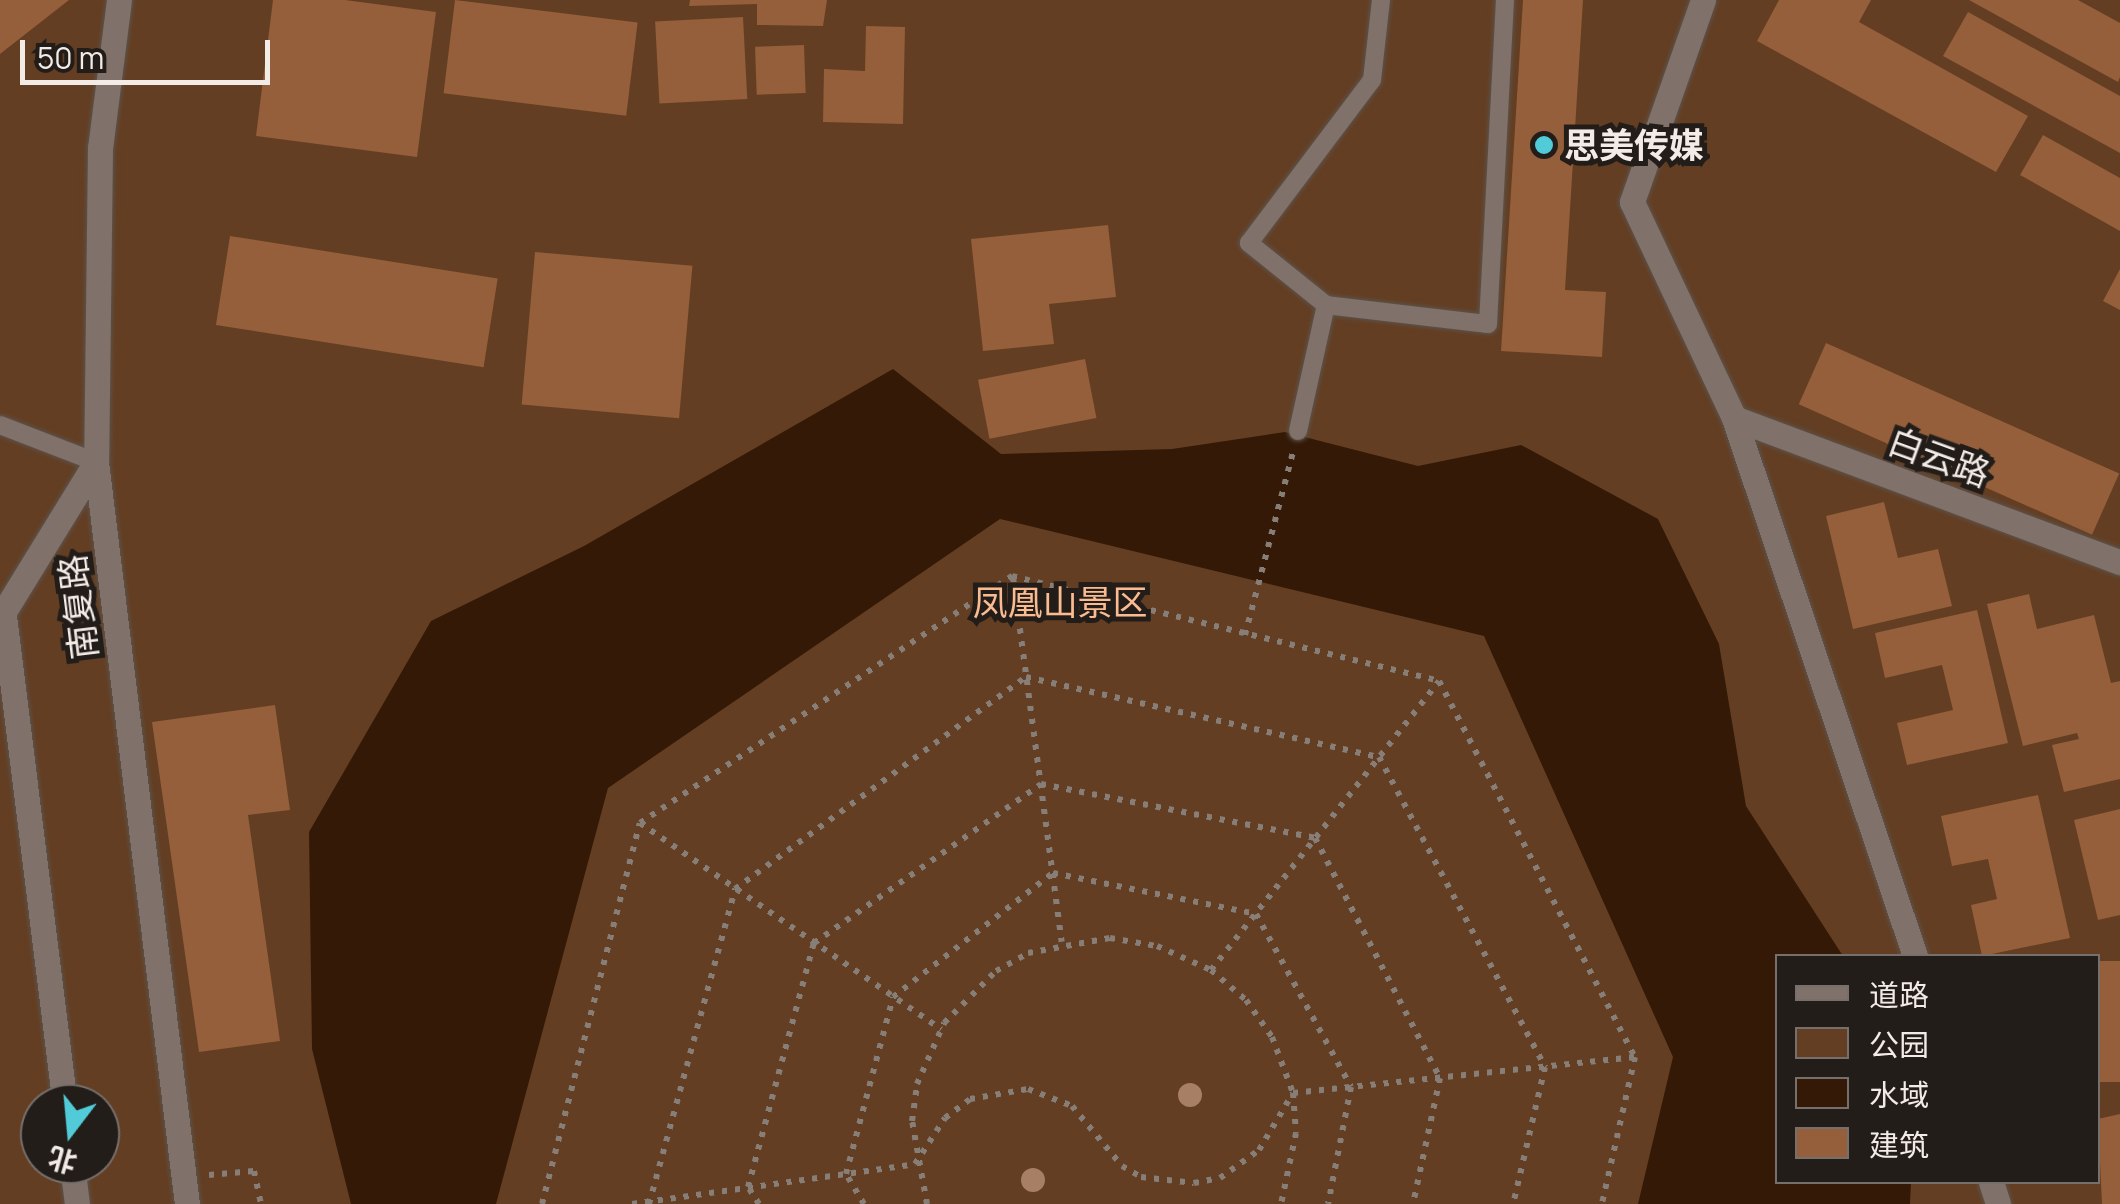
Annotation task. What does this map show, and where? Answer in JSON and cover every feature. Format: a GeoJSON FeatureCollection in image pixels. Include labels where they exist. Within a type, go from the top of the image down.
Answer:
{"type":"FeatureCollection","features":[{"type":"Feature","properties":{"kind":"street","name":"南复路"},"geometry":{"type":"LineString","coordinates":[[119,0],[100,148],[96,462],[187,1204]]}},
{"type":"Feature","properties":{"kind":"street"},"geometry":{"type":"LineString","coordinates":[[1703,0],[1632,202],[1734,418],[1914,954]]}},
{"type":"Feature","properties":{"kind":"street","name":"白云路"},"geometry":{"type":"LineString","coordinates":[[1734,418],[2120,562]]}},
{"type":"Feature","properties":{"kind":"street"},"geometry":{"type":"LineString","coordinates":[[62,1084],[2,617],[96,462]]}},
{"type":"Feature","properties":{"kind":"lane"},"geometry":{"type":"LineString","coordinates":[[1381,0],[1372,80],[1249,243],[1326,305],[1488,324],[1506,0]]}},
{"type":"Feature","properties":{"kind":"lane"},"geometry":{"type":"LineString","coordinates":[[1298,431],[1326,305]]}},
{"type":"Feature","properties":{"kind":"lane"},"geometry":{"type":"LineString","coordinates":[[0,426],[96,462]]}},
{"type":"Feature","properties":{"kind":"path"},"geometry":{"type":"LineString","coordinates":[[1245,635],[1298,431]]}},
{"type":"Feature","properties":{"kind":"path"},"geometry":{"type":"LineString","coordinates":[[1012,576],[1062,942]]}},
{"type":"Feature","properties":{"kind":"path"},"geometry":{"type":"LineString","coordinates":[[542,1204],[640,823],[1012,576],[1440,680],[1636,1057],[1602,1204]]}},
{"type":"Feature","properties":{"kind":"path"},"geometry":{"type":"LineString","coordinates":[[648,1203],[735,889],[1026,677],[1379,758],[1544,1066],[1512,1204]]}},
{"type":"Feature","properties":{"kind":"path"},"geometry":{"type":"LineString","coordinates":[[1211,970],[1440,680]]}},
{"type":"Feature","properties":{"kind":"path"},"geometry":{"type":"LineString","coordinates":[[759,1204],[748,1187],[814,943],[1041,784],[1315,838]]}},
{"type":"Feature","properties":{"kind":"path"},"geometry":{"type":"LineString","coordinates":[[640,823],[941,1029]]}},
{"type":"Feature","properties":{"kind":"path"},"geometry":{"type":"LineString","coordinates":[[1315,838],[1440,1078],[1413,1204]]}},
{"type":"Feature","properties":{"kind":"path"},"geometry":{"type":"LineString","coordinates":[[864,1204],[846,1174],[893,997],[1053,873],[1256,914],[1351,1087],[1328,1204]]}},
{"type":"Feature","properties":{"kind":"path"},"geometry":{"type":"LineString","coordinates":[[927,1204],[915,1164],[917,1084],[941,1029],[996,970],[1062,942],[1110,938],[1157,946],[1211,970],[1246,1000],[1272,1037],[1293,1093],[1296,1132],[1281,1204]]}},
{"type":"Feature","properties":{"kind":"path"},"geometry":{"type":"LineString","coordinates":[[1293,1093],[1636,1057]]}},
{"type":"Feature","properties":{"kind":"path"},"geometry":{"type":"LineString","coordinates":[[632,1204],[915,1164],[945,1118],[970,1098],[1028,1090],[1072,1106],[1122,1166],[1141,1178],[1164,1184],[1220,1178],[1259,1150],[1293,1093]]}},
{"type":"Feature","properties":{"kind":"path"},"geometry":{"type":"LineString","coordinates":[[184,1176],[254,1171],[261,1204]]}},
{"type":"Feature","properties":{"kind":"green space","name":"凤凰山景区"},"geometry":{"type":"Polygon","coordinates":[[[0,0],[2120,0],[2120,1204],[0,1204],[0,0]]]}},
{"type":"Feature","properties":{"kind":"water"},"geometry":{"type":"Polygon","coordinates":[[[893,369],[1001,454],[1172,449],[1285,432],[1418,466],[1521,445],[1658,519],[1719,644],[1746,806],[1842,954],[1775,954],[1775,1184],[1911,1184],[1910,1204],[1638,1204],[1673,1057],[1484,636],[1000,519],[608,788],[496,1204],[351,1204],[312,1049],[309,832],[431,621],[584,546],[893,369]]]}},
{"type":"Feature","properties":{"kind":"building"},"geometry":{"type":"Polygon","coordinates":[[[0,0],[69,0],[0,54],[0,0]]]}},
{"type":"Feature","properties":{"kind":"building"},"geometry":{"type":"Polygon","coordinates":[[[273,0],[345,0],[436,12],[417,157],[256,136],[273,0]]]}},
{"type":"Feature","properties":{"kind":"building"},"geometry":{"type":"Polygon","coordinates":[[[455,0],[638,22],[626,116],[444,93],[455,0]]]}},
{"type":"Feature","properties":{"kind":"building"},"geometry":{"type":"Polygon","coordinates":[[[690,0],[827,0],[823,26],[757,25],[757,4],[689,6],[690,0]]]}},
{"type":"Feature","properties":{"kind":"building","name":"思美传媒"},"geometry":{"type":"Polygon","coordinates":[[[1523,0],[1583,0],[1565,290],[1606,292],[1602,357],[1501,351],[1523,0]]]}},
{"type":"Feature","properties":{"kind":"building"},"geometry":{"type":"Polygon","coordinates":[[[1779,0],[1871,0],[1859,22],[2028,116],[1996,172],[1757,41],[1779,0]]]}},
{"type":"Feature","properties":{"kind":"building"},"geometry":{"type":"Polygon","coordinates":[[[1969,0],[2078,0],[2120,23],[2118,82],[1969,0]]]}},
{"type":"Feature","properties":{"kind":"building"},"geometry":{"type":"Polygon","coordinates":[[[1968,12],[2120,96],[2120,153],[1943,56],[1968,12]]]}},
{"type":"Feature","properties":{"kind":"building"},"geometry":{"type":"Polygon","coordinates":[[[743,17],[747,99],[659,103],[655,22],[743,17]]]}},
{"type":"Feature","properties":{"kind":"building"},"geometry":{"type":"Polygon","coordinates":[[[866,26],[905,27],[903,124],[823,122],[824,69],[865,71],[866,26]]]}},
{"type":"Feature","properties":{"kind":"building"},"geometry":{"type":"Polygon","coordinates":[[[804,45],[806,93],[757,95],[755,47],[804,45]]]}},
{"type":"Feature","properties":{"kind":"building"},"geometry":{"type":"Polygon","coordinates":[[[2043,135],[2120,178],[2120,231],[2020,175],[2043,135]]]}},
{"type":"Feature","properties":{"kind":"building"},"geometry":{"type":"Polygon","coordinates":[[[1108,225],[1116,297],[1049,304],[1054,344],[983,351],[971,239],[1108,225]]]}},
{"type":"Feature","properties":{"kind":"building"},"geometry":{"type":"Polygon","coordinates":[[[230,236],[498,278],[484,367],[216,325],[230,236]]]}},
{"type":"Feature","properties":{"kind":"building"},"geometry":{"type":"Polygon","coordinates":[[[535,252],[692,266],[679,418],[522,404],[535,252]]]}},
{"type":"Feature","properties":{"kind":"building"},"geometry":{"type":"Polygon","coordinates":[[[2120,269],[2120,310],[2103,301],[2120,269]]]}},
{"type":"Feature","properties":{"kind":"building"},"geometry":{"type":"Polygon","coordinates":[[[1826,343],[2119,474],[2092,535],[1799,404],[1826,343]]]}},
{"type":"Feature","properties":{"kind":"building"},"geometry":{"type":"Polygon","coordinates":[[[1085,359],[1096,418],[989,439],[978,380],[1085,359]]]}},
{"type":"Feature","properties":{"kind":"building"},"geometry":{"type":"Polygon","coordinates":[[[1884,502],[1898,558],[1938,549],[1952,606],[1853,629],[1826,516],[1884,502]]]}},
{"type":"Feature","properties":{"kind":"building"},"geometry":{"type":"Polygon","coordinates":[[[2029,594],[2037,629],[2094,615],[2111,683],[2120,681],[2120,779],[2064,792],[2052,745],[2079,739],[2077,733],[2023,746],[1987,604],[2029,594]]]}},
{"type":"Feature","properties":{"kind":"building"},"geometry":{"type":"Polygon","coordinates":[[[1977,610],[2008,743],[1907,765],[1897,723],[1953,710],[1942,665],[1885,678],[1875,633],[1977,610]]]}},
{"type":"Feature","properties":{"kind":"building"},"geometry":{"type":"Polygon","coordinates":[[[275,705],[290,810],[248,815],[280,1041],[199,1052],[152,722],[275,705]]]}},
{"type":"Feature","properties":{"kind":"building"},"geometry":{"type":"Polygon","coordinates":[[[2038,795],[2070,938],[1982,954],[1971,905],[1997,899],[1988,859],[1952,866],[1941,816],[2038,795]]]}},
{"type":"Feature","properties":{"kind":"building"},"geometry":{"type":"Polygon","coordinates":[[[2120,809],[2120,915],[2098,920],[2074,820],[2120,809]]]}},
{"type":"Feature","properties":{"kind":"building"},"geometry":{"type":"Polygon","coordinates":[[[2100,961],[2120,961],[2120,1082],[2100,1082],[2100,961]]]}},
{"type":"Feature","properties":{"kind":"building"},"geometry":{"type":"Polygon","coordinates":[[[2120,1114],[2120,1204],[2102,1204],[2100,1119],[2120,1114]]]}},
{"type":"Feature","properties":{"kind":"place","name":"思美传媒"},"geometry":{"type":"Point","coordinates":[1544,145]}}]}
